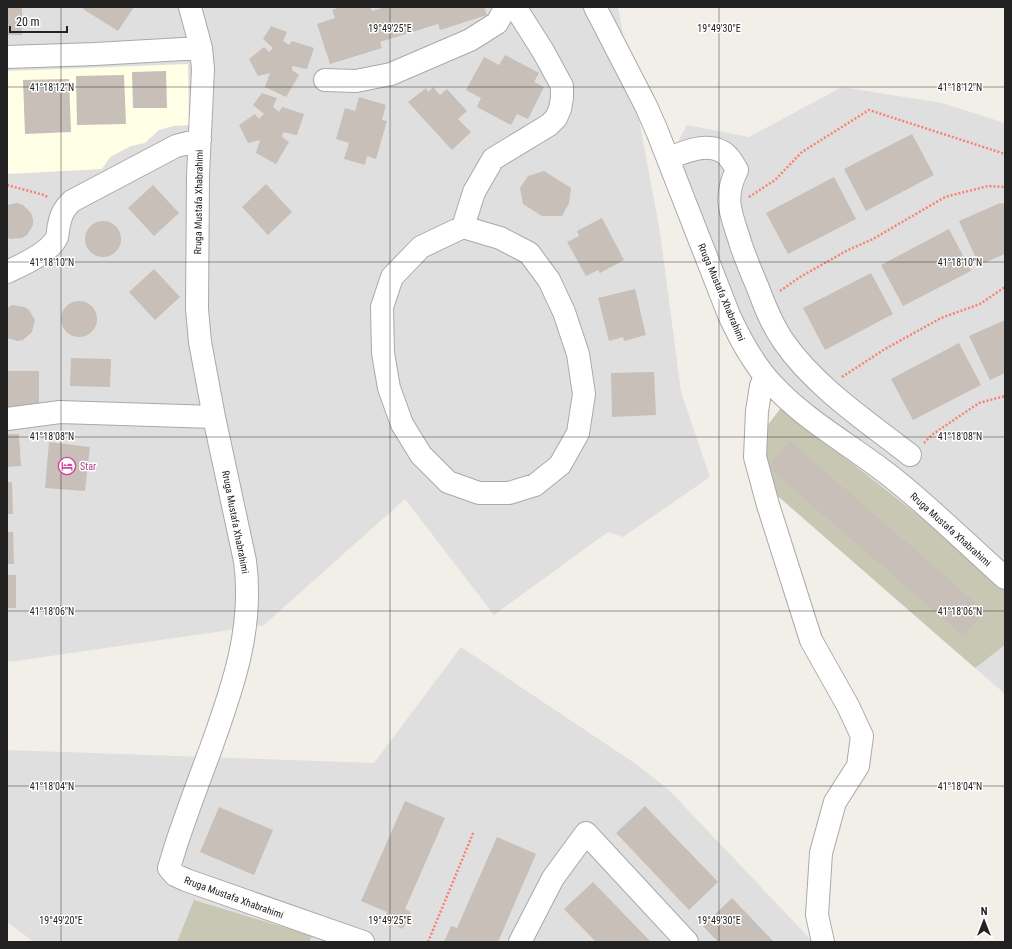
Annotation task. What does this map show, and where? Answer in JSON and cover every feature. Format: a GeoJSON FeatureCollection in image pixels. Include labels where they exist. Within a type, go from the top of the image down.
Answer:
{"type":"FeatureCollection","features":[{"type":"Feature","properties":{"kind":"street","name":"Rruga Mustafa Xhabrahimi"},"geometry":{"type":"LineString","coordinates":[[190,7],[201,48],[203,69],[198,176],[197,309],[200,342],[214,417],[245,561],[248,583],[246,617],[239,661],[229,698],[169,868],[175,875],[186,880],[363,942]]}},
{"type":"Feature","properties":{"kind":"street"},"geometry":{"type":"LineString","coordinates":[[325,80],[356,81],[391,74],[470,40],[497,23],[506,7]]}},
{"type":"Feature","properties":{"kind":"street"},"geometry":{"type":"LineString","coordinates":[[464,227],[500,238],[529,254],[549,280],[564,312],[578,354],[584,394],[578,433],[560,465],[535,485],[509,493],[479,493],[448,482],[420,455],[402,424],[389,388],[383,353],[382,307],[392,277],[421,248],[464,227],[474,192],[493,159],[549,125],[556,118],[560,109],[562,86],[543,51],[515,7]]}},
{"type":"Feature","properties":{"kind":"street","name":"Rruga Mustafa Xhabrahimi"},"geometry":{"type":"LineString","coordinates":[[595,7],[646,106],[669,158],[729,315],[746,348],[765,376],[787,400],[804,414],[889,475],[925,505],[1005,578]]}},
{"type":"Feature","properties":{"kind":"street"},"geometry":{"type":"LineString","coordinates":[[7,57],[201,48]]}},
{"type":"Feature","properties":{"kind":"street"},"geometry":{"type":"LineString","coordinates":[[7,272],[29,261],[46,250],[57,237],[63,210],[72,201],[176,146],[200,140]]}},
{"type":"Feature","properties":{"kind":"street"},"geometry":{"type":"LineString","coordinates":[[669,158],[692,149],[708,148],[721,151],[728,157],[737,170],[729,191],[729,207],[744,254],[771,322],[798,361],[825,387],[910,455]]}},
{"type":"Feature","properties":{"kind":"street"},"geometry":{"type":"LineString","coordinates":[[765,376],[761,386],[757,411],[755,457],[768,505],[811,640],[848,706],[862,736],[858,766],[835,802],[821,853],[817,915],[823,942]]}},
{"type":"Feature","properties":{"kind":"street"},"geometry":{"type":"LineString","coordinates":[[7,419],[60,412],[214,417]]}},
{"type":"Feature","properties":{"kind":"street"},"geometry":{"type":"LineString","coordinates":[[520,942],[553,878],[586,833],[687,942]]}},
{"type":"Feature","properties":{"kind":"path"},"geometry":{"type":"LineString","coordinates":[[729,207],[753,195],[775,180],[802,152],[869,110],[1005,154]]}},
{"type":"Feature","properties":{"kind":"path"},"geometry":{"type":"LineString","coordinates":[[7,185],[44,195],[63,210]]}},
{"type":"Feature","properties":{"kind":"path"},"geometry":{"type":"LineString","coordinates":[[763,302],[807,273],[848,250],[873,239],[945,196],[988,186],[1005,187]]}},
{"type":"Feature","properties":{"kind":"path"},"geometry":{"type":"LineString","coordinates":[[825,387],[856,369],[885,349],[941,318],[980,304],[1005,288]]}},
{"type":"Feature","properties":{"kind":"path"},"geometry":{"type":"LineString","coordinates":[[910,455],[933,434],[979,403],[1005,396]]}},
{"type":"Feature","properties":{"kind":"path"},"geometry":{"type":"LineString","coordinates":[[428,942],[474,831]]}},
{"type":"Feature","properties":{"kind":"shaded area"},"geometry":{"type":"Polygon","coordinates":[[[7,7],[618,7],[660,232],[681,392],[710,477],[623,537],[608,532],[494,615],[405,499],[264,625],[9,662],[7,657],[7,7]]]}},
{"type":"Feature","properties":{"kind":"shaded area"},"geometry":{"type":"Polygon","coordinates":[[[188,64],[189,125],[173,126],[159,130],[145,143],[131,146],[110,157],[102,169],[7,174],[7,71],[188,64]]]}},
{"type":"Feature","properties":{"kind":"shaded area"},"geometry":{"type":"Polygon","coordinates":[[[842,87],[942,103],[1005,123],[1005,694],[772,491],[767,426],[787,400],[771,384],[669,158],[687,125],[749,137],[842,87]]]}},
{"type":"Feature","properties":{"kind":"shaded area"},"geometry":{"type":"Polygon","coordinates":[[[781,408],[1005,583],[1005,645],[975,668],[772,491],[767,466],[767,426],[781,408]]]}},
{"type":"Feature","properties":{"kind":"shaded area"},"geometry":{"type":"Polygon","coordinates":[[[461,647],[636,764],[669,790],[813,942],[34,942],[7,922],[7,750],[374,763],[461,647]]]}},
{"type":"Feature","properties":{"kind":"shaded area"},"geometry":{"type":"Polygon","coordinates":[[[194,900],[312,936],[309,942],[177,942],[194,900]]]}},
{"type":"Feature","properties":{"kind":"building"},"geometry":{"type":"Polygon","coordinates":[[[7,7],[22,7],[22,35],[7,35],[7,7]]]}},
{"type":"Feature","properties":{"kind":"building"},"geometry":{"type":"Polygon","coordinates":[[[84,7],[134,7],[118,31],[83,9],[84,7]]]}},
{"type":"Feature","properties":{"kind":"building"},"geometry":{"type":"Polygon","coordinates":[[[341,7],[370,7],[372,11],[385,7],[484,7],[487,15],[440,30],[438,24],[380,42],[382,48],[330,64],[317,24],[335,18],[332,10],[341,7]]]}},
{"type":"Feature","properties":{"kind":"building"},"geometry":{"type":"Polygon","coordinates":[[[271,26],[287,32],[283,41],[289,45],[292,41],[314,48],[307,69],[292,66],[292,70],[299,75],[286,97],[265,87],[270,73],[258,76],[249,59],[264,47],[269,52],[273,48],[263,39],[271,26]]]}},
{"type":"Feature","properties":{"kind":"building"},"geometry":{"type":"Polygon","coordinates":[[[505,55],[539,73],[534,82],[544,87],[528,119],[517,114],[511,125],[477,107],[481,98],[466,90],[484,57],[499,65],[505,55]]]}},
{"type":"Feature","properties":{"kind":"building"},"geometry":{"type":"Polygon","coordinates":[[[166,71],[167,108],[133,108],[132,72],[166,71]]]}},
{"type":"Feature","properties":{"kind":"building"},"geometry":{"type":"Polygon","coordinates":[[[124,75],[126,124],[77,125],[76,76],[124,75]]]}},
{"type":"Feature","properties":{"kind":"building"},"geometry":{"type":"Polygon","coordinates":[[[69,79],[71,132],[25,134],[23,80],[69,79]]]}},
{"type":"Feature","properties":{"kind":"building"},"geometry":{"type":"Polygon","coordinates":[[[433,87],[440,95],[447,89],[467,111],[458,119],[471,132],[452,150],[408,102],[426,88],[428,92],[433,87]]]}},
{"type":"Feature","properties":{"kind":"building"},"geometry":{"type":"Polygon","coordinates":[[[262,93],[277,98],[273,107],[279,112],[282,107],[304,114],[297,135],[283,132],[282,137],[289,142],[276,164],[256,153],[260,140],[248,143],[239,125],[255,114],[259,119],[264,114],[253,105],[262,93]]]}},
{"type":"Feature","properties":{"kind":"building"},"geometry":{"type":"Polygon","coordinates":[[[359,97],[386,105],[382,120],[387,121],[376,159],[367,156],[365,165],[344,159],[349,143],[336,139],[345,108],[355,111],[359,97]]]}},
{"type":"Feature","properties":{"kind":"building"},"geometry":{"type":"Polygon","coordinates":[[[912,134],[934,175],[866,211],[844,169],[912,134]]]}},
{"type":"Feature","properties":{"kind":"building"},"geometry":{"type":"Polygon","coordinates":[[[544,171],[571,188],[569,203],[562,216],[542,216],[523,204],[520,188],[528,176],[544,171]]]}},
{"type":"Feature","properties":{"kind":"building"},"geometry":{"type":"Polygon","coordinates":[[[834,177],[856,219],[788,254],[766,213],[834,177]]]}},
{"type":"Feature","properties":{"kind":"building"},"geometry":{"type":"Polygon","coordinates":[[[266,184],[292,212],[268,235],[242,207],[266,184]]]}},
{"type":"Feature","properties":{"kind":"building"},"geometry":{"type":"Polygon","coordinates":[[[153,185],[179,213],[154,236],[128,208],[153,185]]]}},
{"type":"Feature","properties":{"kind":"building"},"geometry":{"type":"Polygon","coordinates":[[[17,203],[23,205],[31,213],[33,225],[27,235],[22,238],[10,239],[7,237],[7,205],[17,203]]]}},
{"type":"Feature","properties":{"kind":"building"},"geometry":{"type":"Polygon","coordinates":[[[1000,203],[1005,204],[1005,254],[979,265],[959,221],[1000,203]]]}},
{"type":"Feature","properties":{"kind":"building"},"geometry":{"type":"Polygon","coordinates":[[[602,218],[624,260],[600,273],[598,270],[586,276],[567,242],[579,236],[577,231],[602,218]]]}},
{"type":"Feature","properties":{"kind":"building"},"geometry":{"type":"Polygon","coordinates":[[[107,221],[116,226],[120,232],[120,246],[116,252],[107,257],[99,257],[90,252],[86,246],[85,235],[90,226],[96,222],[107,221]]]}},
{"type":"Feature","properties":{"kind":"building"},"geometry":{"type":"Polygon","coordinates":[[[949,229],[971,271],[903,306],[881,265],[949,229]]]}},
{"type":"Feature","properties":{"kind":"building"},"geometry":{"type":"Polygon","coordinates":[[[154,269],[180,297],[155,320],[129,292],[154,269]]]}},
{"type":"Feature","properties":{"kind":"building"},"geometry":{"type":"Polygon","coordinates":[[[871,273],[893,314],[825,350],[803,308],[871,273]]]}},
{"type":"Feature","properties":{"kind":"building"},"geometry":{"type":"Polygon","coordinates":[[[635,289],[646,335],[624,341],[623,337],[609,341],[598,298],[635,289]]]}},
{"type":"Feature","properties":{"kind":"building"},"geometry":{"type":"Polygon","coordinates":[[[83,301],[92,306],[96,312],[96,326],[92,332],[83,337],[75,337],[66,332],[62,326],[61,315],[66,306],[72,302],[83,301]]]}},
{"type":"Feature","properties":{"kind":"building"},"geometry":{"type":"Polygon","coordinates":[[[12,305],[24,307],[29,310],[35,320],[32,332],[23,340],[17,341],[7,338],[7,308],[12,305]]]}},
{"type":"Feature","properties":{"kind":"building"},"geometry":{"type":"Polygon","coordinates":[[[1005,320],[1005,373],[990,380],[969,336],[1005,320]]]}},
{"type":"Feature","properties":{"kind":"building"},"geometry":{"type":"Polygon","coordinates":[[[959,343],[981,385],[913,420],[891,379],[959,343]]]}},
{"type":"Feature","properties":{"kind":"building"},"geometry":{"type":"Polygon","coordinates":[[[71,358],[111,359],[110,387],[70,386],[71,358]]]}},
{"type":"Feature","properties":{"kind":"building"},"geometry":{"type":"Polygon","coordinates":[[[7,371],[39,371],[39,409],[7,409],[7,371]]]}},
{"type":"Feature","properties":{"kind":"building"},"geometry":{"type":"Polygon","coordinates":[[[654,372],[656,415],[612,417],[611,373],[654,372]]]}},
{"type":"Feature","properties":{"kind":"building"},"geometry":{"type":"Polygon","coordinates":[[[7,434],[19,434],[21,466],[7,467],[7,434]]]}},
{"type":"Feature","properties":{"kind":"building"},"geometry":{"type":"Polygon","coordinates":[[[790,441],[985,611],[963,636],[767,466],[790,441]]]}},
{"type":"Feature","properties":{"kind":"building","name":"Star"},"geometry":{"type":"Polygon","coordinates":[[[49,442],[90,447],[85,491],[45,488],[49,442]]]}},
{"type":"Feature","properties":{"kind":"building"},"geometry":{"type":"Polygon","coordinates":[[[7,482],[12,482],[13,514],[7,514],[7,482]]]}},
{"type":"Feature","properties":{"kind":"building"},"geometry":{"type":"Polygon","coordinates":[[[7,532],[13,532],[14,564],[7,564],[7,532]]]}},
{"type":"Feature","properties":{"kind":"building"},"geometry":{"type":"Polygon","coordinates":[[[7,575],[16,575],[16,608],[7,608],[7,575]]]}},
{"type":"Feature","properties":{"kind":"building"},"geometry":{"type":"Polygon","coordinates":[[[405,801],[445,818],[405,909],[411,912],[403,929],[384,920],[387,912],[361,901],[405,801]]]}},
{"type":"Feature","properties":{"kind":"building"},"geometry":{"type":"Polygon","coordinates":[[[645,806],[718,882],[689,910],[616,833],[645,806]]]}},
{"type":"Feature","properties":{"kind":"building"},"geometry":{"type":"Polygon","coordinates":[[[219,807],[273,830],[254,875],[200,852],[219,807]]]}},
{"type":"Feature","properties":{"kind":"building"},"geometry":{"type":"Polygon","coordinates":[[[497,837],[536,854],[498,942],[444,942],[451,926],[457,928],[497,837]]]}},
{"type":"Feature","properties":{"kind":"building"},"geometry":{"type":"Polygon","coordinates":[[[593,882],[651,942],[596,942],[564,909],[593,882]]]}},
{"type":"Feature","properties":{"kind":"building"},"geometry":{"type":"Polygon","coordinates":[[[732,898],[774,942],[718,942],[703,926],[732,898]]]}},
{"type":"Feature","properties":{"kind":"place","name":"Star"},"geometry":{"type":"Point","coordinates":[67,466]}}]}
